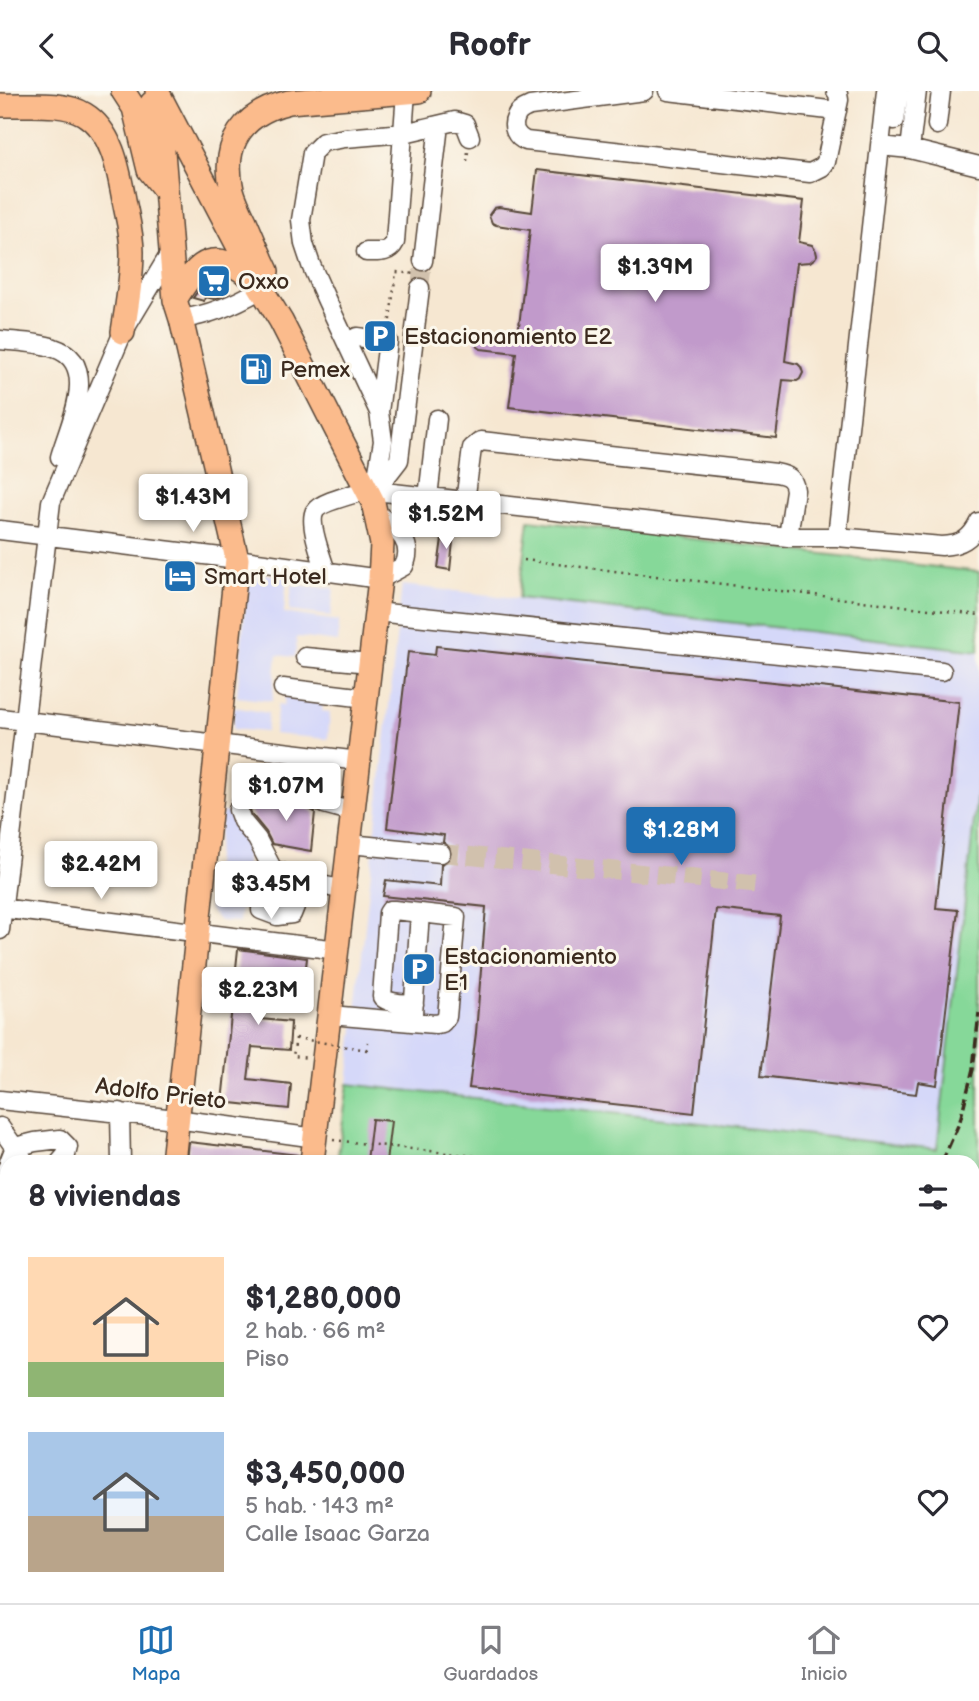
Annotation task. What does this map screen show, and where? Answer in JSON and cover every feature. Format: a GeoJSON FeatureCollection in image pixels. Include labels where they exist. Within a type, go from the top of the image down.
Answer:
{"type":"FeatureCollection","features":[{"type":"Feature","properties":{"kind":"main road"},"geometry":{"type":"LineString","coordinates":[[123,91],[134,108],[149,170],[166,192]]}},
{"type":"Feature","properties":{"kind":"main road"},"geometry":{"type":"LineString","coordinates":[[281,321],[272,282],[232,190],[231,148],[240,129],[270,107],[289,102],[413,92]]}},
{"type":"Feature","properties":{"kind":"main road"},"geometry":{"type":"LineString","coordinates":[[155,94],[151,102],[162,139],[178,309],[237,559],[173,1155]]}},
{"type":"Feature","properties":{"kind":"main road"},"geometry":{"type":"LineString","coordinates":[[155,94],[259,286],[281,321],[372,499],[382,544],[313,1155]]}},
{"type":"Feature","properties":{"kind":"main road"},"geometry":{"type":"LineString","coordinates":[[0,105],[69,108],[83,113],[103,135],[117,167],[132,249],[123,332]]}},
{"type":"Feature","properties":{"kind":"main road"},"geometry":{"type":"LineString","coordinates":[[178,309],[188,278],[196,269],[209,262],[230,263],[259,286]]}},
{"type":"Feature","properties":{"kind":"street"},"geometry":{"type":"LineString","coordinates":[[644,91],[588,95],[530,106],[516,117],[516,135],[526,141],[810,173],[826,162],[839,100],[836,91]]}},
{"type":"Feature","properties":{"kind":"street"},"geometry":{"type":"LineString","coordinates":[[668,91],[837,111]]}},
{"type":"Feature","properties":{"kind":"street"},"geometry":{"type":"LineString","coordinates":[[842,540],[886,91]]}},
{"type":"Feature","properties":{"kind":"street"},"geometry":{"type":"LineString","coordinates":[[895,120],[898,91]]}},
{"type":"Feature","properties":{"kind":"street"},"geometry":{"type":"LineString","coordinates":[[911,149],[917,91]]}},
{"type":"Feature","properties":{"kind":"street"},"geometry":{"type":"LineString","coordinates":[[928,91],[931,124],[940,91]]}},
{"type":"Feature","properties":{"kind":"street"},"geometry":{"type":"LineString","coordinates":[[366,252],[388,251],[395,243],[404,133],[413,92]]}},
{"type":"Feature","properties":{"kind":"street"},"geometry":{"type":"LineString","coordinates":[[379,412],[311,265],[304,244],[301,220],[312,153],[323,142],[404,133],[455,121],[462,122],[467,127],[470,137]]}},
{"type":"Feature","properties":{"kind":"street"},"geometry":{"type":"LineString","coordinates":[[372,499],[399,460],[439,125]]}},
{"type":"Feature","properties":{"kind":"street"},"geometry":{"type":"LineString","coordinates":[[880,146],[911,149],[979,166]]}},
{"type":"Feature","properties":{"kind":"street"},"geometry":{"type":"LineString","coordinates":[[51,502],[123,332],[171,251]]}},
{"type":"Feature","properties":{"kind":"street"},"geometry":{"type":"LineString","coordinates":[[178,309],[200,316],[211,313],[242,300],[259,286]]}},
{"type":"Feature","properties":{"kind":"street"},"geometry":{"type":"LineString","coordinates":[[357,337],[388,341],[379,412],[383,440],[372,499]]}},
{"type":"Feature","properties":{"kind":"street"},"geometry":{"type":"LineString","coordinates":[[0,340],[56,348],[73,361],[79,377],[79,392],[60,456],[51,502],[0,930]]}},
{"type":"Feature","properties":{"kind":"street"},"geometry":{"type":"LineString","coordinates":[[428,497],[437,419]]}},
{"type":"Feature","properties":{"kind":"street"},"geometry":{"type":"LineString","coordinates":[[465,502],[472,448],[481,441],[763,471],[786,475],[794,484],[788,537]]}},
{"type":"Feature","properties":{"kind":"street"},"geometry":{"type":"LineString","coordinates":[[326,571],[316,536],[314,512],[321,506],[372,499],[428,497],[788,537],[942,546],[960,544],[975,530],[979,522]]}},
{"type":"Feature","properties":{"kind":"street"},"geometry":{"type":"LineString","coordinates":[[0,530],[380,579]]}},
{"type":"Feature","properties":{"kind":"street"},"geometry":{"type":"LineString","coordinates":[[376,612],[942,671]]}},
{"type":"Feature","properties":{"kind":"street"},"geometry":{"type":"LineString","coordinates":[[305,657],[370,663]]}},
{"type":"Feature","properties":{"kind":"street"},"geometry":{"type":"LineString","coordinates":[[284,688],[366,698]]}},
{"type":"Feature","properties":{"kind":"street"},"geometry":{"type":"LineString","coordinates":[[0,718],[359,761]]}},
{"type":"Feature","properties":{"kind":"street"},"geometry":{"type":"LineString","coordinates":[[344,890],[273,870],[238,810],[241,802],[248,796],[277,785],[294,789],[324,804],[353,812]]}},
{"type":"Feature","properties":{"kind":"street"},"geometry":{"type":"LineString","coordinates":[[350,844],[442,853]]}},
{"type":"Feature","properties":{"kind":"street"},"geometry":{"type":"LineString","coordinates":[[261,939],[262,885],[273,870]]}},
{"type":"Feature","properties":{"kind":"street"},"geometry":{"type":"LineString","coordinates":[[261,911],[277,916],[292,914],[303,880]]}},
{"type":"Feature","properties":{"kind":"street"},"geometry":{"type":"LineString","coordinates":[[1,909],[338,950]]}},
{"type":"Feature","properties":{"kind":"street"},"geometry":{"type":"LineString","coordinates":[[390,910],[456,917],[447,1017],[442,1023],[435,1024],[413,1012],[382,997],[390,910]]}},
{"type":"Feature","properties":{"kind":"street"},"geometry":{"type":"LineString","coordinates":[[413,1012],[420,913]]}},
{"type":"Feature","properties":{"kind":"street"},"geometry":{"type":"LineString","coordinates":[[331,1009],[413,1012]]}},
{"type":"Feature","properties":{"kind":"street","name":"Adolfo Prieto"},"geometry":{"type":"LineString","coordinates":[[0,1100],[120,1112],[316,1138]]}},
{"type":"Feature","properties":{"kind":"street"},"geometry":{"type":"LineString","coordinates":[[120,1112],[121,1155]]}},
{"type":"Feature","properties":{"kind":"street"},"geometry":{"type":"LineString","coordinates":[[0,1129],[12,1154],[35,1142],[60,1139],[66,1143],[66,1155]]}},
{"type":"Feature","properties":{"kind":"path"},"geometry":{"type":"LineString","coordinates":[[388,341],[396,272],[420,275]]}},
{"type":"Feature","properties":{"kind":"path"},"geometry":{"type":"LineString","coordinates":[[524,560],[979,615]]}},
{"type":"Feature","properties":{"kind":"path"},"geometry":{"type":"LineString","coordinates":[[325,1060],[293,1056],[296,1038],[367,1050],[368,1042]]}},
{"type":"Feature","properties":{"kind":"path"},"geometry":{"type":"LineString","coordinates":[[316,1138],[465,1155]]}},
{"type":"Feature","properties":{"kind":"shaded area"},"geometry":{"type":"Polygon","coordinates":[[[248,572],[287,577],[284,613],[339,621],[338,642],[297,637],[295,657],[277,655],[272,701],[237,697],[248,572]]]}},
{"type":"Feature","properties":{"kind":"shaded area"},"geometry":{"type":"Polygon","coordinates":[[[292,585],[334,588],[331,616],[289,611],[292,585]]]}},
{"type":"Feature","properties":{"kind":"shaded area"},"geometry":{"type":"Polygon","coordinates":[[[402,585],[979,651],[979,777],[937,1149],[348,1084],[402,585]]]}},
{"type":"Feature","properties":{"kind":"shaded area"},"geometry":{"type":"Polygon","coordinates":[[[285,695],[323,701],[322,711],[330,712],[328,739],[274,734],[278,704],[284,705],[285,695]]]}},
{"type":"Feature","properties":{"kind":"shaded area"},"geometry":{"type":"Polygon","coordinates":[[[234,707],[268,713],[266,732],[233,729],[234,707]]]}},
{"type":"Feature","properties":{"kind":"shaded area"},"geometry":{"type":"Polygon","coordinates":[[[222,812],[233,814],[248,843],[239,922],[219,921],[209,909],[222,812]]]}},
{"type":"Feature","properties":{"kind":"green space"},"geometry":{"type":"Polygon","coordinates":[[[529,520],[979,572],[979,651],[519,598],[529,520]]]}},
{"type":"Feature","properties":{"kind":"green space"},"geometry":{"type":"Polygon","coordinates":[[[979,777],[979,1155],[338,1155],[348,1084],[937,1149],[979,777]]]}},
{"type":"Feature","properties":{"kind":"building"},"geometry":{"type":"Polygon","coordinates":[[[537,170],[804,201],[799,242],[812,245],[817,255],[810,262],[797,263],[785,361],[798,364],[803,373],[797,381],[783,380],[776,438],[509,407],[516,353],[481,349],[475,339],[482,332],[518,335],[530,230],[496,225],[492,223],[489,215],[494,208],[499,207],[532,212],[537,170]]]}},
{"type":"Feature","properties":{"kind":"building","name":"Oxxo"},"geometry":{"type":"Polygon","coordinates":[[[213,275],[228,279],[224,295],[214,299],[205,297],[204,301],[193,298],[203,284],[213,275]]]}},
{"type":"Feature","properties":{"kind":"building"},"geometry":{"type":"Polygon","coordinates":[[[443,531],[454,532],[450,570],[438,568],[443,531]]]}},
{"type":"Feature","properties":{"kind":"building"},"geometry":{"type":"Polygon","coordinates":[[[436,646],[959,702],[936,908],[958,910],[937,1085],[918,1082],[916,1094],[761,1076],[780,916],[716,909],[694,1113],[469,1088],[486,907],[383,896],[386,880],[440,886],[441,864],[450,860],[452,855],[451,848],[443,842],[444,835],[387,828],[408,652],[435,655],[436,646]]]}},
{"type":"Feature","properties":{"kind":"building"},"geometry":{"type":"Polygon","coordinates":[[[277,797],[315,812],[311,851],[272,844],[252,815],[250,810],[254,806],[277,797]]]}},
{"type":"Feature","properties":{"kind":"building"},"geometry":{"type":"Polygon","coordinates":[[[238,949],[307,958],[304,984],[265,979],[261,1019],[291,1022],[289,1050],[252,1047],[248,1079],[291,1084],[289,1109],[222,1102],[238,949]]]}},
{"type":"Feature","properties":{"kind":"building"},"geometry":{"type":"Polygon","coordinates":[[[372,1119],[391,1121],[387,1155],[368,1155],[372,1119]]]}},
{"type":"Feature","properties":{"kind":"building"},"geometry":{"type":"Polygon","coordinates":[[[189,1142],[299,1155],[188,1155],[189,1142]]]}},
{"type":"Feature","properties":{"kind":"tunnel"},"geometry":{"type":"LineString","coordinates":[[420,288],[423,261]]}},
{"type":"Feature","properties":{"kind":"tunnel"},"geometry":{"type":"LineString","coordinates":[[441,853],[761,885]]}},
{"type":"Feature","properties":{"kind":"railway"},"geometry":{"type":"LineString","coordinates":[[945,1155],[960,1121],[973,1069],[979,1013]]}},
{"type":"Feature","properties":{"kind":"place","name":"Oxxo"},"geometry":{"type":"Point","coordinates":[214,281]}},
{"type":"Feature","properties":{"kind":"place","name":"Estacionamiento E2"},"geometry":{"type":"Point","coordinates":[380,336]}},
{"type":"Feature","properties":{"kind":"place","name":"Pemex"},"geometry":{"type":"Point","coordinates":[256,369]}},
{"type":"Feature","properties":{"kind":"place","name":"Smart Hotel"},"geometry":{"type":"Point","coordinates":[180,576]}},
{"type":"Feature","properties":{"kind":"place","name":"Estacionamiento E1"},"geometry":{"type":"Point","coordinates":[419,969]}}]}
